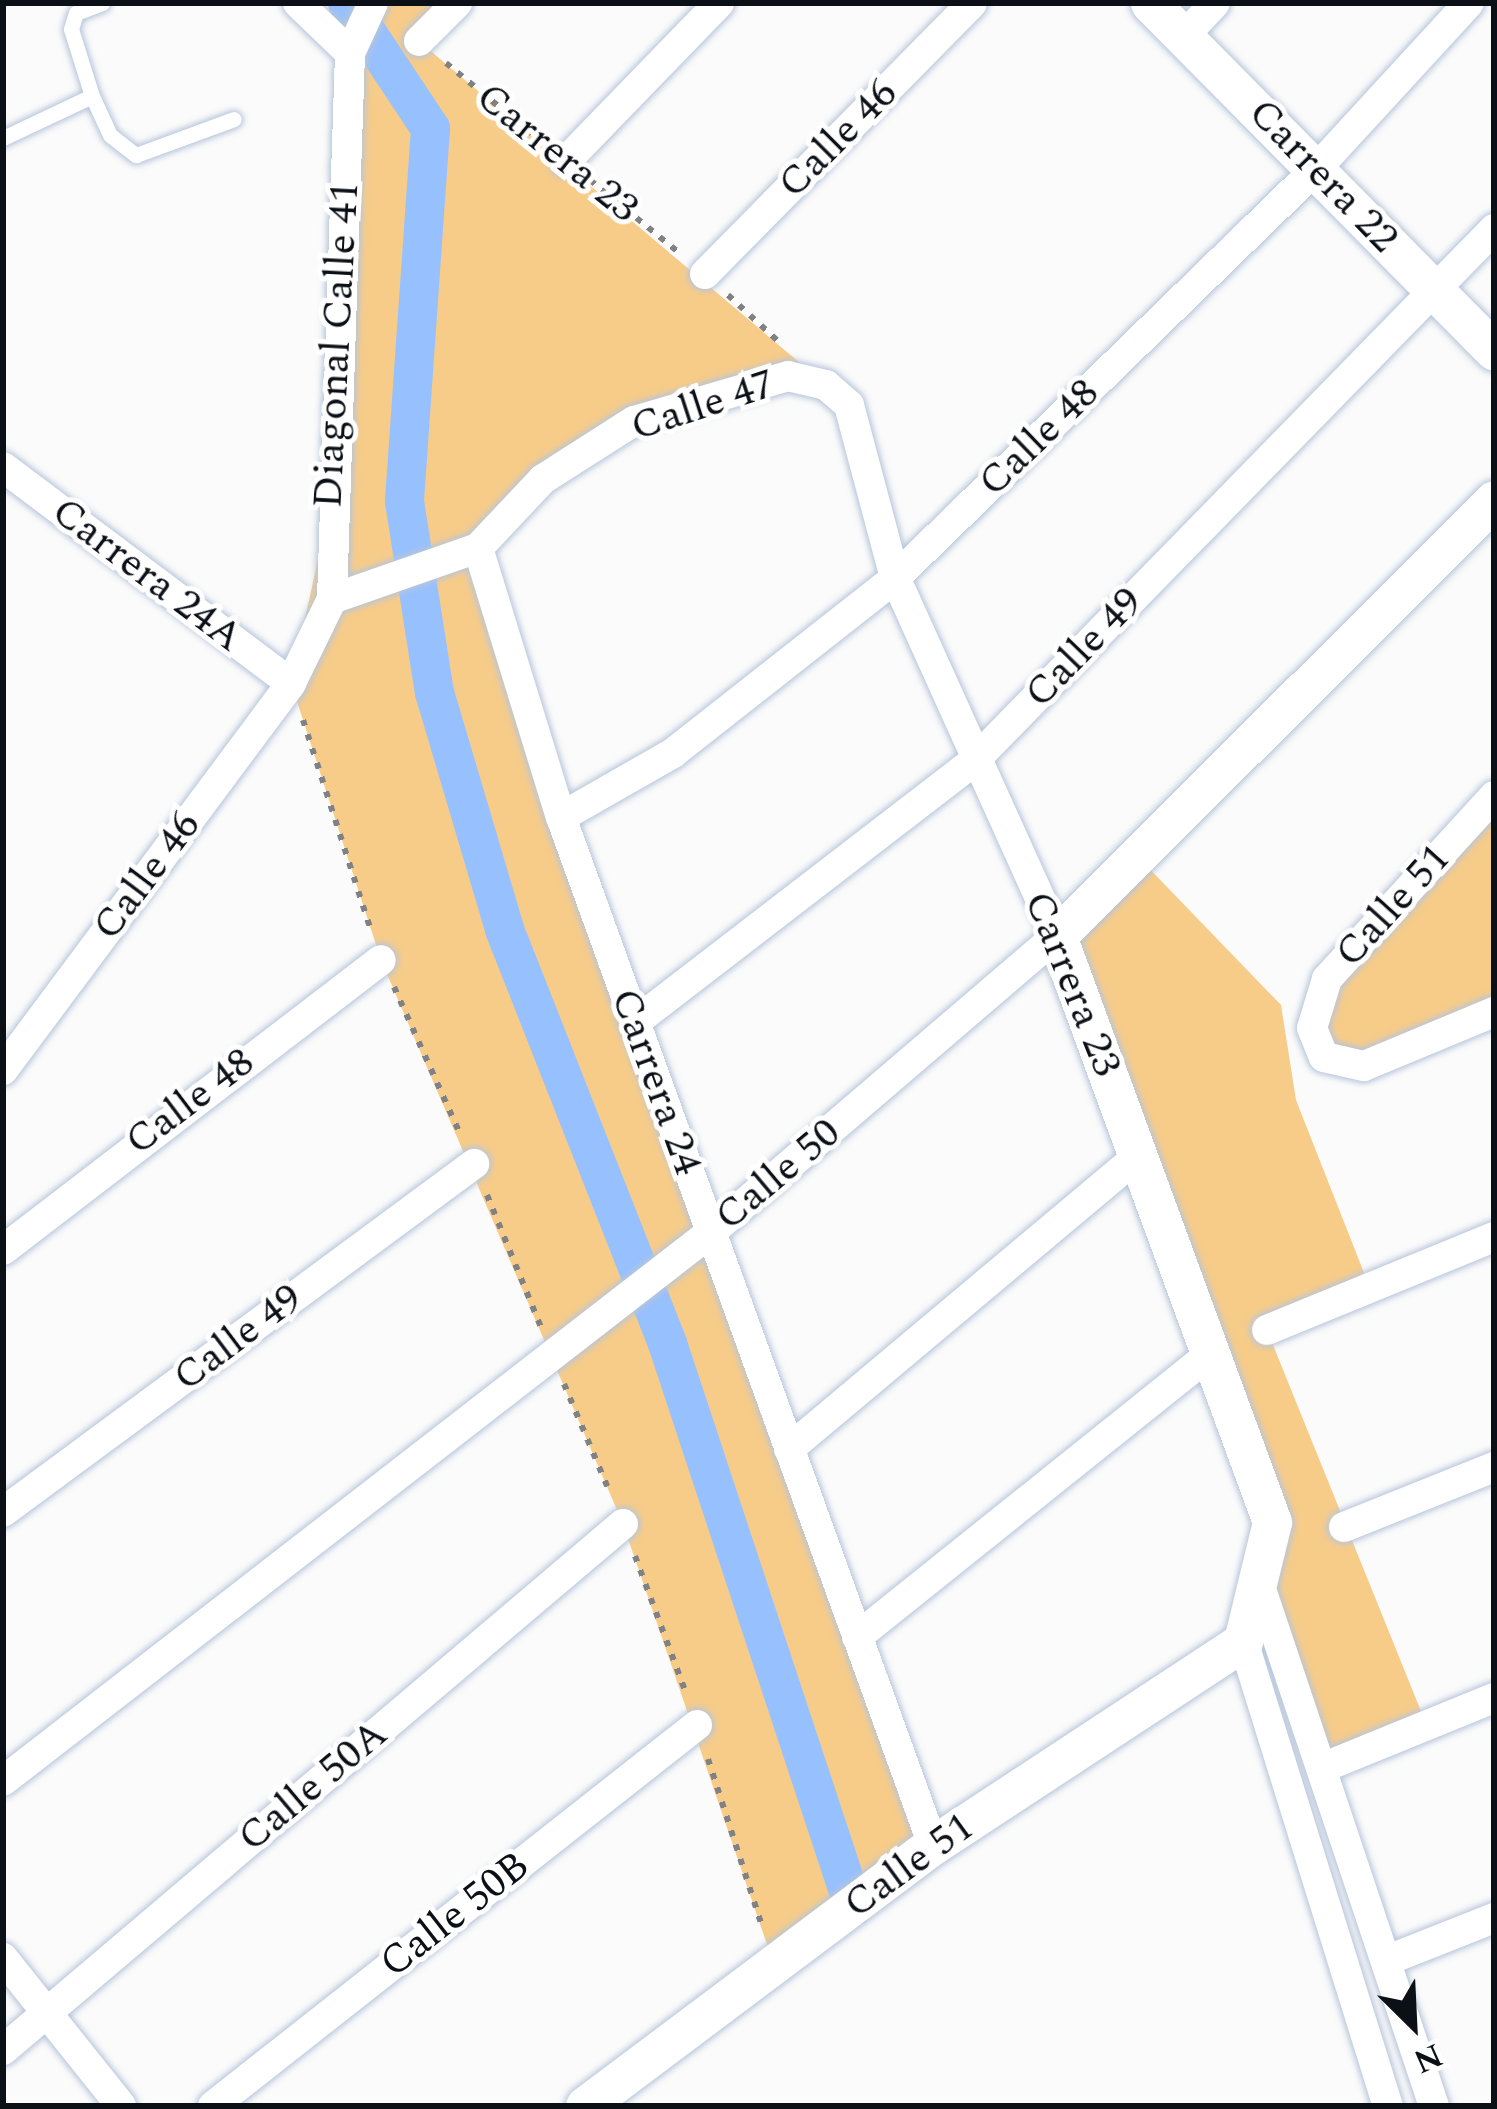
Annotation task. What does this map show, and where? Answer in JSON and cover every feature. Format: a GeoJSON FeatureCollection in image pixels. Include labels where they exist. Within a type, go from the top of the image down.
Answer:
{"type":"FeatureCollection","features":[{"type":"Feature","properties":{"kind":"street"},"geometry":{"type":"LineString","coordinates":[[298,3],[350,53]]}},
{"type":"Feature","properties":{"kind":"street","name":"Diagonal Calle 41"},"geometry":{"type":"LineString","coordinates":[[291,682],[332,599],[350,53],[373,3]]}},
{"type":"Feature","properties":{"kind":"street"},"geometry":{"type":"LineString","coordinates":[[419,41],[457,3]]}},
{"type":"Feature","properties":{"kind":"street"},"geometry":{"type":"LineString","coordinates":[[566,161],[719,3]]}},
{"type":"Feature","properties":{"kind":"street","name":"Calle 46"},"geometry":{"type":"LineString","coordinates":[[705,274],[972,3]]}},
{"type":"Feature","properties":{"kind":"street","name":"Carrera 22"},"geometry":{"type":"LineString","coordinates":[[1150,3],[1318,167],[1494,350]]}},
{"type":"Feature","properties":{"kind":"street"},"geometry":{"type":"LineString","coordinates":[[1184,36],[1215,3]]}},
{"type":"Feature","properties":{"kind":"street","name":"Calle 48"},"geometry":{"type":"LineString","coordinates":[[561,817],[674,753],[896,578],[1318,167],[1469,3]]}},
{"type":"Feature","properties":{"kind":"street","name":"Calle 49"},"geometry":{"type":"LineString","coordinates":[[634,1023],[975,760],[1494,229]]}},
{"type":"Feature","properties":{"kind":"street","name":"Calle 47"},"geometry":{"type":"LineString","coordinates":[[478,548],[543,479],[634,421],[788,376],[826,385]]}},
{"type":"Feature","properties":{"kind":"street","name":"Carrera 23"},"geometry":{"type":"LineString","coordinates":[[826,385],[848,405],[896,578],[1058,936],[1272,1522],[1263,1595],[1243,1641]]}},
{"type":"Feature","properties":{"kind":"street","name":"Carrera 24A"},"geometry":{"type":"LineString","coordinates":[[3,467],[291,682]]}},
{"type":"Feature","properties":{"kind":"street","name":"Calle 50"},"geometry":{"type":"LineString","coordinates":[[3,1780],[710,1233],[1058,936],[1494,500]]}},
{"type":"Feature","properties":{"kind":"street"},"geometry":{"type":"LineString","coordinates":[[332,599],[449,566],[478,548]]}},
{"type":"Feature","properties":{"kind":"street","name":"Carrera 24"},"geometry":{"type":"LineString","coordinates":[[478,548],[561,817],[933,1845]]}},
{"type":"Feature","properties":{"kind":"street","name":"Calle 46"},"geometry":{"type":"LineString","coordinates":[[3,1070],[291,682]]}},
{"type":"Feature","properties":{"kind":"street","name":"Calle 51"},"geometry":{"type":"LineString","coordinates":[[1494,796],[1327,979],[1312,1028],[1324,1057],[1364,1066],[1494,1012]]}},
{"type":"Feature","properties":{"kind":"street","name":"Calle 48"},"geometry":{"type":"LineString","coordinates":[[3,1250],[381,959]]}},
{"type":"Feature","properties":{"kind":"street"},"geometry":{"type":"LineString","coordinates":[[789,1449],[1139,1155]]}},
{"type":"Feature","properties":{"kind":"street","name":"Calle 49"},"geometry":{"type":"LineString","coordinates":[[3,1512],[474,1164]]}},
{"type":"Feature","properties":{"kind":"street"},"geometry":{"type":"LineString","coordinates":[[1267,1330],[1494,1238]]}},
{"type":"Feature","properties":{"kind":"street"},"geometry":{"type":"LineString","coordinates":[[857,1637],[1212,1353]]}},
{"type":"Feature","properties":{"kind":"street"},"geometry":{"type":"LineString","coordinates":[[1344,1527],[1494,1467]]}},
{"type":"Feature","properties":{"kind":"street","name":"Calle 50A"},"geometry":{"type":"LineString","coordinates":[[3,2050],[623,1524]]}},
{"type":"Feature","properties":{"kind":"street"},"geometry":{"type":"LineString","coordinates":[[1263,1595],[1327,1766],[1434,2106]]}},
{"type":"Feature","properties":{"kind":"street"},"geometry":{"type":"LineString","coordinates":[[1243,1641],[1388,2106]]}},
{"type":"Feature","properties":{"kind":"street","name":"Calle 51"},"geometry":{"type":"LineString","coordinates":[[585,2106],[933,1845],[1243,1641]]}},
{"type":"Feature","properties":{"kind":"street"},"geometry":{"type":"LineString","coordinates":[[1327,1766],[1494,1698]]}},
{"type":"Feature","properties":{"kind":"street","name":"Calle 50B"},"geometry":{"type":"LineString","coordinates":[[213,2106],[698,1725]]}},
{"type":"Feature","properties":{"kind":"street"},"geometry":{"type":"LineString","coordinates":[[1388,1960],[1494,1918]]}},
{"type":"Feature","properties":{"kind":"street"},"geometry":{"type":"LineString","coordinates":[[3,1958],[121,2106]]}},
{"type":"Feature","properties":{"kind":"lane"},"geometry":{"type":"LineString","coordinates":[[102,3],[76,13],[70,29],[92,95],[136,155],[234,119]]}},
{"type":"Feature","properties":{"kind":"lane"},"geometry":{"type":"LineString","coordinates":[[3,139],[92,95]]}},
{"type":"Feature","properties":{"kind":"path","name":"Carrera 23"},"geometry":{"type":"LineString","coordinates":[[419,41],[705,274],[826,385]]}},
{"type":"Feature","properties":{"kind":"path"},"geometry":{"type":"LineString","coordinates":[[291,682],[381,959],[474,1164],[623,1524],[698,1725],[766,1938]]}},
{"type":"Feature","properties":{"kind":"shaded area"},"geometry":{"type":"Polygon","coordinates":[[[373,3],[457,3],[420,42],[826,385],[788,376],[634,421],[478,548],[928,1845],[772,1959],[623,1524],[381,960],[291,683],[328,513],[350,53],[373,3]]]}},
{"type":"Feature","properties":{"kind":"shaded area"},"geometry":{"type":"Polygon","coordinates":[[[1494,803],[1494,1007],[1341,1067],[1317,1003],[1494,803]]]}},
{"type":"Feature","properties":{"kind":"shaded area"},"geometry":{"type":"Polygon","coordinates":[[[1141,860],[1281,1005],[1296,1100],[1370,1288],[1267,1330],[1427,1726],[1327,1766],[1263,1595],[1272,1522],[1057,936],[1141,860]]]}},
{"type":"Feature","properties":{"kind":"waterway"},"geometry":{"type":"LineString","coordinates":[[347,3],[430,128],[404,501],[434,692],[504,929],[667,1343],[853,1906]]}}]}
